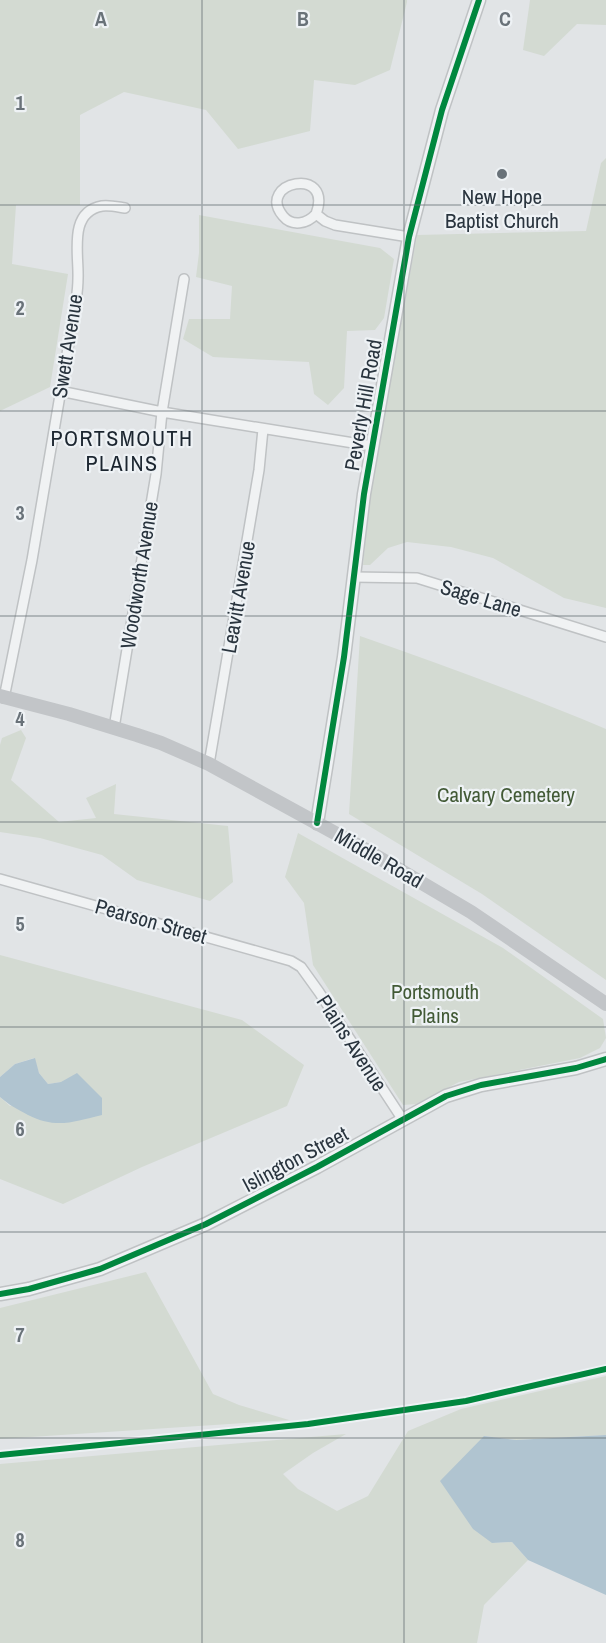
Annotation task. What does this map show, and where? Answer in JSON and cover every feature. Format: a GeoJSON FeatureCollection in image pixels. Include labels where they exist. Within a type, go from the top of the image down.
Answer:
{"type":"FeatureCollection","features":[{"type":"Feature","properties":{"kind":"main road","name":"Middle Road"},"geometry":{"type":"LineString","coordinates":[[2,697],[161,743],[209,764],[392,864],[471,912],[606,1004]]}},
{"type":"Feature","properties":{"kind":"street","name":"Peverly Hill Road"},"geometry":{"type":"LineString","coordinates":[[317,823],[344,657],[372,446],[409,237],[442,110],[479,0]]}},
{"type":"Feature","properties":{"kind":"street"},"geometry":{"type":"LineString","coordinates":[[296,183],[309,186],[314,190],[318,199],[319,206],[316,214],[312,219],[301,224],[286,219],[278,207],[282,191],[287,186],[296,183]]}},
{"type":"Feature","properties":{"kind":"street","name":"Swett Avenue"},"geometry":{"type":"LineString","coordinates":[[2,697],[32,560],[76,302],[78,227],[82,219],[100,206],[125,208]]}},
{"type":"Feature","properties":{"kind":"street"},"geometry":{"type":"LineString","coordinates":[[316,214],[335,225],[409,237]]}},
{"type":"Feature","properties":{"kind":"street","name":"Woodworth Avenue"},"geometry":{"type":"LineString","coordinates":[[114,728],[156,474],[162,412],[184,279]]}},
{"type":"Feature","properties":{"kind":"street"},"geometry":{"type":"LineString","coordinates":[[60,391],[162,412],[372,446]]}},
{"type":"Feature","properties":{"kind":"street","name":"Leavitt Avenue"},"geometry":{"type":"LineString","coordinates":[[209,764],[260,470],[263,429]]}},
{"type":"Feature","properties":{"kind":"street","name":"Sage Lane"},"geometry":{"type":"LineString","coordinates":[[353,577],[417,578],[606,637]]}},
{"type":"Feature","properties":{"kind":"street","name":"Pearson Street"},"geometry":{"type":"LineString","coordinates":[[0,879],[291,961],[301,967]]}},
{"type":"Feature","properties":{"kind":"street","name":"Plains Avenue"},"geometry":{"type":"LineString","coordinates":[[301,967],[403,1120]]}},
{"type":"Feature","properties":{"kind":"street","name":"Islington Street"},"geometry":{"type":"LineString","coordinates":[[0,1294],[70,1278],[129,1258],[206,1224],[317,1167],[432,1103],[463,1090],[481,1084],[576,1068],[606,1059]]}},
{"type":"Feature","properties":{"kind":"green space"},"geometry":{"type":"Polygon","coordinates":[[[0,0],[407,0],[407,2],[390,70],[355,85],[314,80],[310,131],[238,149],[206,110],[124,92],[80,115],[80,205],[16,205],[12,264],[68,274],[50,387],[0,411],[0,0]]]}},
{"type":"Feature","properties":{"kind":"green space"},"geometry":{"type":"Polygon","coordinates":[[[530,0],[606,0],[606,25],[577,24],[544,56],[523,50],[530,0]]]}},
{"type":"Feature","properties":{"kind":"green space"},"geometry":{"type":"Polygon","coordinates":[[[606,158],[606,608],[564,598],[493,558],[451,547],[407,542],[388,548],[370,565],[363,565],[370,496],[417,235],[586,231],[601,163],[606,158]]]}},
{"type":"Feature","properties":{"kind":"green space"},"geometry":{"type":"Polygon","coordinates":[[[199,215],[380,248],[394,259],[384,318],[375,330],[347,331],[344,388],[328,405],[314,394],[309,362],[213,357],[183,339],[189,319],[230,319],[232,286],[196,277],[199,253],[199,215]]]}},
{"type":"Feature","properties":{"kind":"green space","name":"Calvary Cemetery"},"geometry":{"type":"Polygon","coordinates":[[[360,636],[545,704],[606,729],[606,980],[482,894],[349,814],[360,636]]]}},
{"type":"Feature","properties":{"kind":"green space"},"geometry":{"type":"Polygon","coordinates":[[[21,730],[26,738],[11,780],[59,822],[96,818],[86,798],[116,784],[114,814],[228,826],[233,882],[210,901],[137,880],[102,855],[40,838],[0,832],[0,745],[2,738],[21,730]]]}},
{"type":"Feature","properties":{"kind":"green space","name":"Portsmouth Plains"},"geometry":{"type":"Polygon","coordinates":[[[298,833],[503,948],[603,1019],[606,1038],[600,1048],[580,1058],[459,1082],[416,1104],[403,1105],[313,965],[304,903],[285,877],[298,833]]]}},
{"type":"Feature","properties":{"kind":"green space"},"geometry":{"type":"Polygon","coordinates":[[[0,955],[242,1020],[304,1065],[287,1106],[142,1167],[63,1204],[0,1179],[0,1097],[10,1106],[61,1082],[48,1084],[39,1073],[34,1058],[15,1064],[0,1077],[0,955]]]}},
{"type":"Feature","properties":{"kind":"green space"},"geometry":{"type":"Polygon","coordinates":[[[146,1272],[213,1394],[239,1405],[289,1420],[0,1439],[0,1308],[146,1272]]]}},
{"type":"Feature","properties":{"kind":"green space"},"geometry":{"type":"Polygon","coordinates":[[[606,1376],[606,1435],[516,1440],[484,1436],[492,1543],[512,1542],[528,1560],[484,1605],[477,1643],[0,1643],[0,1464],[346,1434],[283,1474],[298,1489],[337,1511],[368,1496],[408,1431],[461,1409],[606,1376]]]}},
{"type":"Feature","properties":{"kind":"water"},"geometry":{"type":"Polygon","coordinates":[[[35,1058],[39,1073],[48,1084],[61,1082],[77,1073],[102,1098],[102,1115],[65,1123],[47,1122],[28,1115],[0,1097],[0,1077],[15,1064],[35,1058]]]}},
{"type":"Feature","properties":{"kind":"water"},"geometry":{"type":"Polygon","coordinates":[[[606,1435],[606,1595],[528,1560],[512,1542],[492,1543],[473,1529],[440,1481],[484,1436],[516,1440],[606,1435]]]}},
{"type":"Feature","properties":{"kind":"cycle path"},"geometry":{"type":"LineString","coordinates":[[317,823],[344,657],[364,494],[409,237],[442,110],[479,0]]}},
{"type":"Feature","properties":{"kind":"cycle path"},"geometry":{"type":"LineString","coordinates":[[0,1294],[29,1289],[100,1269],[206,1224],[317,1167],[446,1096],[481,1085],[576,1068],[606,1059]]}},
{"type":"Feature","properties":{"kind":"cycle path"},"geometry":{"type":"LineString","coordinates":[[0,1455],[308,1424],[466,1401],[606,1369]]}},
{"type":"Feature","properties":{"kind":"place","name":"New Hope Baptist Church"},"geometry":{"type":"Point","coordinates":[502,174]}},
{"type":"Feature","properties":{"kind":"district","name":"PORTSMOUTH PLAINS"},"geometry":{"type":"Point","coordinates":[122,450]}}]}
